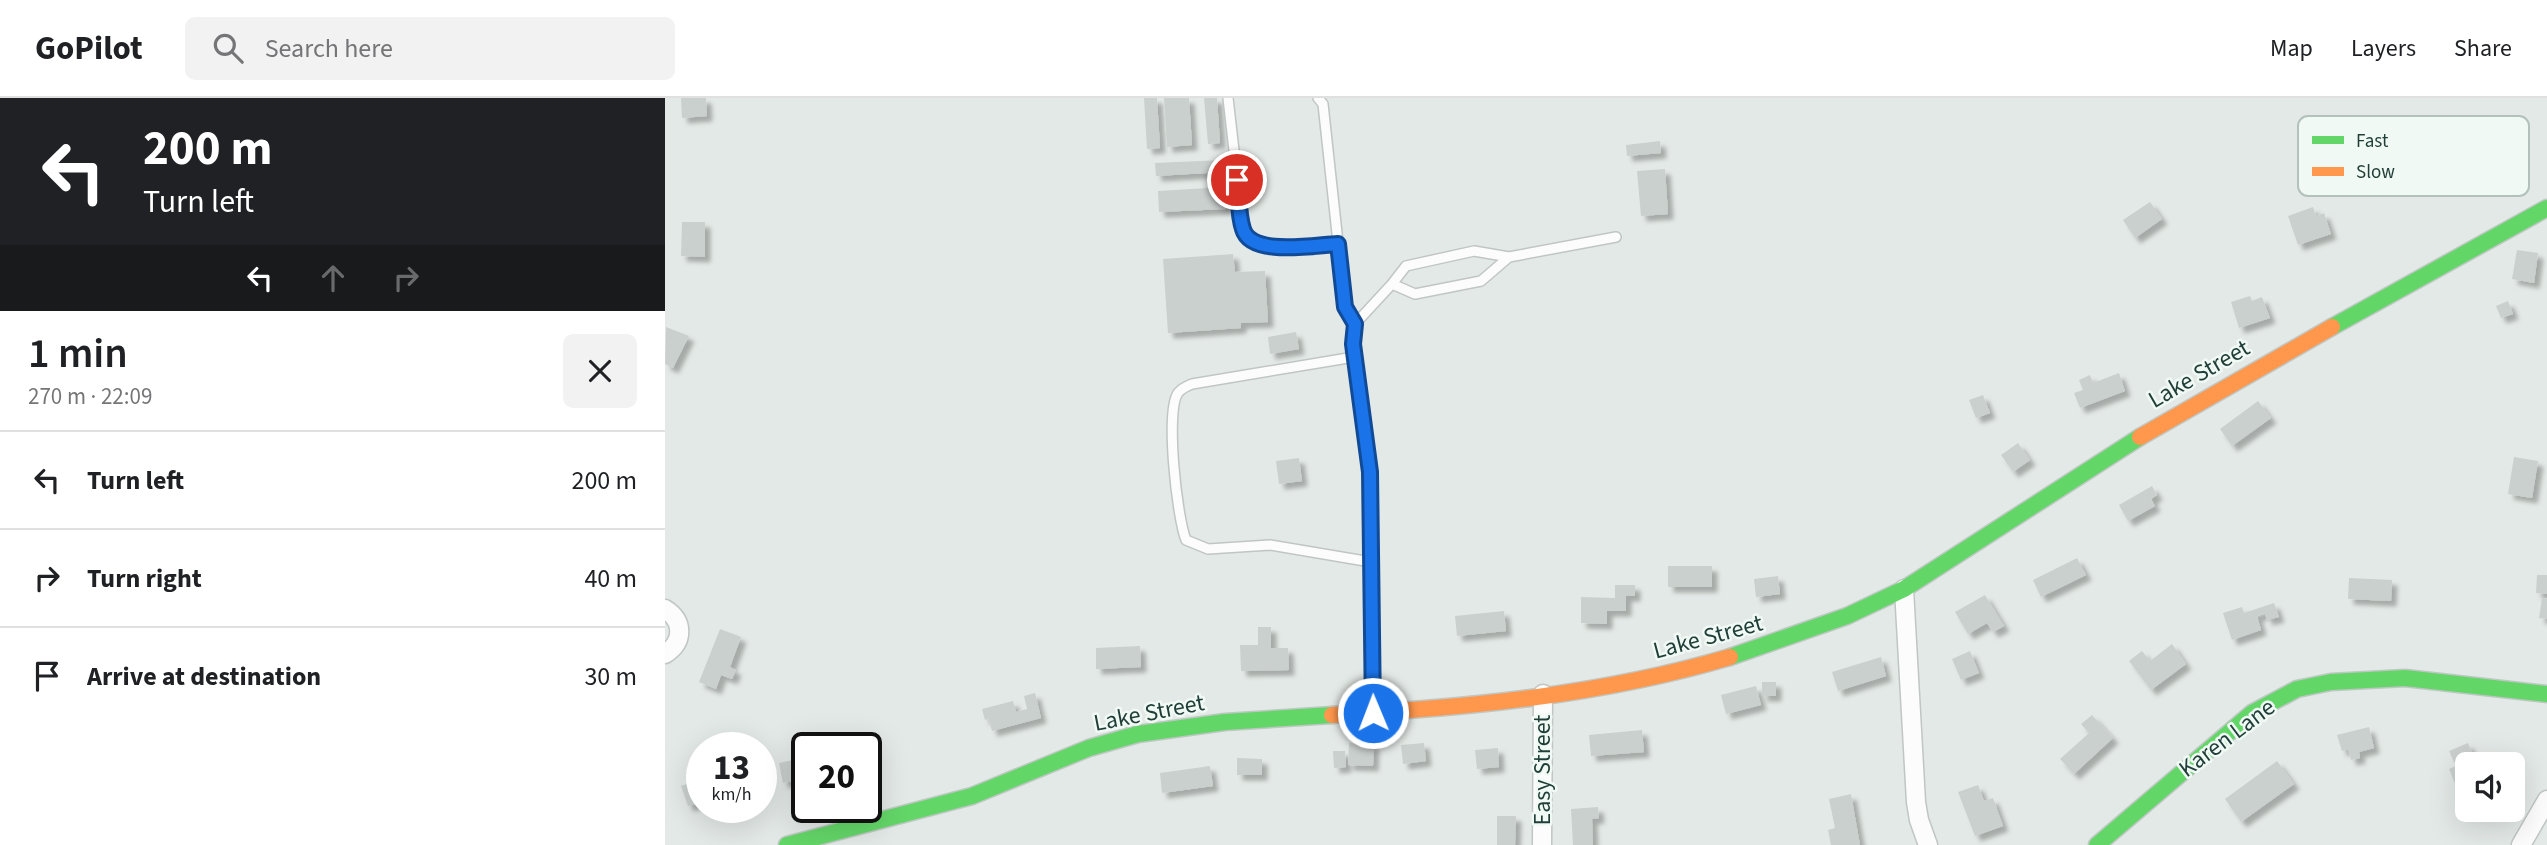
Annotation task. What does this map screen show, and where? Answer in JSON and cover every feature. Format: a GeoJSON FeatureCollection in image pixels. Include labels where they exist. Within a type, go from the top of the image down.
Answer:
{"type":"FeatureCollection","features":[{"type":"Feature","properties":{"kind":"street","name":"Lake Street"},"geometry":{"type":"LineString","coordinates":[[787,845],[812,836],[919,813],[971,796],[1089,747],[1125,736],[1216,723],[1373,713],[1543,694],[1633,680],[1792,638],[1860,612],[1904,589],[2169,418],[2547,208]]}},
{"type":"Feature","properties":{"kind":"street"},"geometry":{"type":"LineString","coordinates":[[1904,589],[1916,802],[1928,845]]}},
{"type":"Feature","properties":{"kind":"street"},"geometry":{"type":"LineString","coordinates":[[665,609],[676,618],[680,631],[675,645],[665,654]]}},
{"type":"Feature","properties":{"kind":"street","name":"Karen Lane"},"geometry":{"type":"LineString","coordinates":[[2097,845],[2198,757],[2269,701],[2302,689],[2375,678],[2484,685],[2547,694]]}},
{"type":"Feature","properties":{"kind":"street","name":"Easy Street"},"geometry":{"type":"LineString","coordinates":[[1542,845],[1543,694]]}},
{"type":"Feature","properties":{"kind":"street"},"geometry":{"type":"LineString","coordinates":[[2521,845],[2547,800]]}},
{"type":"Feature","properties":{"kind":"lane"},"geometry":{"type":"LineString","coordinates":[[1228,98],[1243,229],[1249,239],[1260,246],[1275,247],[1338,244]]}},
{"type":"Feature","properties":{"kind":"lane"},"geometry":{"type":"LineString","coordinates":[[1318,98],[1322,104],[1345,307],[1355,324],[1354,356],[1370,472],[1373,713]]}},
{"type":"Feature","properties":{"kind":"lane"},"geometry":{"type":"LineString","coordinates":[[1355,324],[1406,266],[1474,251],[1509,257],[1616,237]]}},
{"type":"Feature","properties":{"kind":"lane"},"geometry":{"type":"LineString","coordinates":[[1392,284],[1415,294],[1481,281],[1509,257]]}},
{"type":"Feature","properties":{"kind":"lane"},"geometry":{"type":"LineString","coordinates":[[1354,356],[1192,384],[1179,391],[1173,406],[1172,423],[1178,522],[1186,540],[1208,549],[1270,545],[1371,562]]}},
{"type":"Feature","properties":{"kind":"building"},"geometry":{"type":"Polygon","coordinates":[[[681,98],[706,98],[707,116],[682,118],[681,98]]]}},
{"type":"Feature","properties":{"kind":"building"},"geometry":{"type":"Polygon","coordinates":[[[1144,98],[1157,98],[1160,148],[1147,149],[1144,98]]]}},
{"type":"Feature","properties":{"kind":"building"},"geometry":{"type":"Polygon","coordinates":[[[1164,98],[1189,98],[1192,145],[1167,147],[1164,98]]]}},
{"type":"Feature","properties":{"kind":"building"},"geometry":{"type":"Polygon","coordinates":[[[1204,98],[1217,98],[1220,143],[1208,144],[1204,98]]]}},
{"type":"Feature","properties":{"kind":"building"},"geometry":{"type":"Polygon","coordinates":[[[1660,141],[1661,153],[1627,156],[1626,145],[1660,141]]]}},
{"type":"Feature","properties":{"kind":"building"},"geometry":{"type":"Polygon","coordinates":[[[1223,160],[1224,172],[1156,176],[1155,163],[1223,160]]]}},
{"type":"Feature","properties":{"kind":"building"},"geometry":{"type":"Polygon","coordinates":[[[1665,169],[1668,214],[1641,216],[1637,171],[1665,169]]]}},
{"type":"Feature","properties":{"kind":"building"},"geometry":{"type":"Polygon","coordinates":[[[1225,187],[1226,209],[1159,212],[1158,191],[1225,187]]]}},
{"type":"Feature","properties":{"kind":"building"},"geometry":{"type":"Polygon","coordinates":[[[2150,202],[2162,219],[2135,238],[2123,220],[2150,202]]]}},
{"type":"Feature","properties":{"kind":"building"},"geometry":{"type":"Polygon","coordinates":[[[2313,207],[2316,216],[2324,213],[2331,234],[2298,245],[2288,216],[2313,207]]]}},
{"type":"Feature","properties":{"kind":"building"},"geometry":{"type":"Polygon","coordinates":[[[682,222],[705,222],[705,257],[681,256],[682,222]]]}},
{"type":"Feature","properties":{"kind":"building"},"geometry":{"type":"Polygon","coordinates":[[[2517,250],[2538,253],[2534,283],[2512,279],[2517,250]]]}},
{"type":"Feature","properties":{"kind":"building"},"geometry":{"type":"Polygon","coordinates":[[[1233,254],[1235,272],[1265,271],[1268,322],[1241,323],[1241,328],[1168,333],[1163,259],[1233,254]]]}},
{"type":"Feature","properties":{"kind":"building"},"geometry":{"type":"Polygon","coordinates":[[[2250,296],[2252,301],[2262,297],[2270,318],[2239,328],[2231,302],[2250,296]]]}},
{"type":"Feature","properties":{"kind":"building"},"geometry":{"type":"Polygon","coordinates":[[[2508,301],[2513,314],[2501,318],[2496,306],[2508,301]]]}},
{"type":"Feature","properties":{"kind":"building"},"geometry":{"type":"Polygon","coordinates":[[[666,327],[689,336],[673,368],[665,364],[666,327]]]}},
{"type":"Feature","properties":{"kind":"building"},"geometry":{"type":"Polygon","coordinates":[[[1296,332],[1299,349],[1270,354],[1268,337],[1296,332]]]}},
{"type":"Feature","properties":{"kind":"building"},"geometry":{"type":"Polygon","coordinates":[[[2119,373],[2125,391],[2080,408],[2074,393],[2083,390],[2079,380],[2090,375],[2093,383],[2119,373]]]}},
{"type":"Feature","properties":{"kind":"building"},"geometry":{"type":"Polygon","coordinates":[[[1983,395],[1990,413],[1976,418],[1969,400],[1983,395]]]}},
{"type":"Feature","properties":{"kind":"building"},"geometry":{"type":"Polygon","coordinates":[[[2258,401],[2271,418],[2232,446],[2220,429],[2258,401]]]}},
{"type":"Feature","properties":{"kind":"building"},"geometry":{"type":"Polygon","coordinates":[[[2018,443],[2030,460],[2013,472],[2001,455],[2018,443]]]}},
{"type":"Feature","properties":{"kind":"building"},"geometry":{"type":"Polygon","coordinates":[[[2514,457],[2538,461],[2532,498],[2508,494],[2514,457]]]}},
{"type":"Feature","properties":{"kind":"building"},"geometry":{"type":"Polygon","coordinates":[[[1299,458],[1302,481],[1279,484],[1276,461],[1299,458]]]}},
{"type":"Feature","properties":{"kind":"building"},"geometry":{"type":"Polygon","coordinates":[[[2152,486],[2157,495],[2151,499],[2155,506],[2128,521],[2119,505],[2152,486]]]}},
{"type":"Feature","properties":{"kind":"building"},"geometry":{"type":"Polygon","coordinates":[[[2077,558],[2086,575],[2041,597],[2033,580],[2077,558]]]}},
{"type":"Feature","properties":{"kind":"building"},"geometry":{"type":"Polygon","coordinates":[[[1668,566],[1712,566],[1712,587],[1668,587],[1668,566]]]}},
{"type":"Feature","properties":{"kind":"building"},"geometry":{"type":"Polygon","coordinates":[[[2537,575],[2547,575],[2547,594],[2536,593],[2537,575]]]}},
{"type":"Feature","properties":{"kind":"building"},"geometry":{"type":"Polygon","coordinates":[[[1778,576],[1780,594],[1756,597],[1754,579],[1778,576]]]}},
{"type":"Feature","properties":{"kind":"building"},"geometry":{"type":"Polygon","coordinates":[[[2349,578],[2392,580],[2391,601],[2348,599],[2349,578]]]}},
{"type":"Feature","properties":{"kind":"building"},"geometry":{"type":"Polygon","coordinates":[[[1615,585],[1635,585],[1635,596],[1626,596],[1626,611],[1607,611],[1607,624],[1581,623],[1581,597],[1615,598],[1615,585]]]}},
{"type":"Feature","properties":{"kind":"building"},"geometry":{"type":"Polygon","coordinates":[[[1985,595],[2004,626],[1993,632],[1987,623],[1968,634],[1955,612],[1985,595]]]}},
{"type":"Feature","properties":{"kind":"building"},"geometry":{"type":"Polygon","coordinates":[[[2542,598],[2547,599],[2547,619],[2539,618],[2542,598]]]}},
{"type":"Feature","properties":{"kind":"building"},"geometry":{"type":"Polygon","coordinates":[[[2274,603],[2279,617],[2267,620],[2265,613],[2257,616],[2261,630],[2232,640],[2223,613],[2242,607],[2244,613],[2274,603]]]}},
{"type":"Feature","properties":{"kind":"building"},"geometry":{"type":"Polygon","coordinates":[[[1504,611],[1506,631],[1457,636],[1455,616],[1504,611]]]}},
{"type":"Feature","properties":{"kind":"building"},"geometry":{"type":"Polygon","coordinates":[[[1258,627],[1271,627],[1271,648],[1288,648],[1289,670],[1241,671],[1240,645],[1258,645],[1258,627]]]}},
{"type":"Feature","properties":{"kind":"building"},"geometry":{"type":"Polygon","coordinates":[[[720,629],[741,637],[730,667],[736,670],[732,679],[721,675],[716,689],[699,682],[720,629]]]}},
{"type":"Feature","properties":{"kind":"building"},"geometry":{"type":"Polygon","coordinates":[[[2172,644],[2186,664],[2151,690],[2129,661],[2142,651],[2150,661],[2172,644]]]}},
{"type":"Feature","properties":{"kind":"building"},"geometry":{"type":"Polygon","coordinates":[[[1140,646],[1141,667],[1096,669],[1096,648],[1140,646]]]}},
{"type":"Feature","properties":{"kind":"building"},"geometry":{"type":"Polygon","coordinates":[[[1970,651],[1979,673],[1961,680],[1952,659],[1970,651]]]}},
{"type":"Feature","properties":{"kind":"building"},"geometry":{"type":"Polygon","coordinates":[[[1881,657],[1886,676],[1838,691],[1832,672],[1881,657]]]}},
{"type":"Feature","properties":{"kind":"building"},"geometry":{"type":"Polygon","coordinates":[[[1762,682],[1776,682],[1776,696],[1762,696],[1762,682]]]}},
{"type":"Feature","properties":{"kind":"building"},"geometry":{"type":"Polygon","coordinates":[[[1756,686],[1761,705],[1726,714],[1721,695],[1756,686]]]}},
{"type":"Feature","properties":{"kind":"building"},"geometry":{"type":"Polygon","coordinates":[[[1035,693],[1041,718],[992,731],[989,719],[985,720],[982,709],[1013,701],[1016,712],[1027,709],[1024,696],[1035,693]]]}},
{"type":"Feature","properties":{"kind":"building"},"geometry":{"type":"Polygon","coordinates":[[[2092,715],[2113,738],[2074,774],[2060,759],[2089,733],[2081,724],[2092,715]]]}},
{"type":"Feature","properties":{"kind":"building"},"geometry":{"type":"Polygon","coordinates":[[[2369,727],[2374,748],[2359,752],[2360,758],[2351,760],[2348,749],[2342,751],[2337,735],[2369,727]]]}},
{"type":"Feature","properties":{"kind":"building"},"geometry":{"type":"Polygon","coordinates":[[[1642,730],[1644,752],[1591,756],[1589,735],[1642,730]]]}},
{"type":"Feature","properties":{"kind":"building"},"geometry":{"type":"Polygon","coordinates":[[[1349,743],[1374,744],[1373,766],[1348,765],[1349,743]]]}},
{"type":"Feature","properties":{"kind":"building"},"geometry":{"type":"Polygon","coordinates":[[[1424,743],[1426,761],[1403,764],[1401,745],[1424,743]]]}},
{"type":"Feature","properties":{"kind":"building"},"geometry":{"type":"Polygon","coordinates":[[[2468,743],[2472,752],[2455,752],[2455,764],[2449,751],[2468,743]]]}},
{"type":"Feature","properties":{"kind":"building"},"geometry":{"type":"Polygon","coordinates":[[[1498,748],[1499,767],[1477,769],[1475,750],[1498,748]]]}},
{"type":"Feature","properties":{"kind":"building"},"geometry":{"type":"Polygon","coordinates":[[[1333,751],[1345,751],[1346,767],[1334,768],[1333,751]]]}},
{"type":"Feature","properties":{"kind":"building"},"geometry":{"type":"Polygon","coordinates":[[[1237,758],[1262,759],[1262,775],[1237,775],[1237,758]]]}},
{"type":"Feature","properties":{"kind":"building"},"geometry":{"type":"Polygon","coordinates":[[[791,760],[791,781],[783,783],[779,763],[791,760]]]}},
{"type":"Feature","properties":{"kind":"building"},"geometry":{"type":"Polygon","coordinates":[[[2277,761],[2294,784],[2241,822],[2225,799],[2277,761]]]}},
{"type":"Feature","properties":{"kind":"building"},"geometry":{"type":"Polygon","coordinates":[[[1210,766],[1213,786],[1162,793],[1160,773],[1210,766]]]}},
{"type":"Feature","properties":{"kind":"building"},"geometry":{"type":"Polygon","coordinates":[[[2455,766],[2455,783],[2449,769],[2455,766]]]}},
{"type":"Feature","properties":{"kind":"building"},"geometry":{"type":"Polygon","coordinates":[[[686,784],[686,800],[681,786],[686,784]]]}},
{"type":"Feature","properties":{"kind":"building"},"geometry":{"type":"Polygon","coordinates":[[[1978,785],[1984,801],[1993,798],[2003,826],[1975,836],[1958,792],[1978,785]]]}},
{"type":"Feature","properties":{"kind":"building"},"geometry":{"type":"Polygon","coordinates":[[[1851,794],[1860,845],[1831,845],[1828,830],[1835,828],[1829,799],[1851,794]]]}},
{"type":"Feature","properties":{"kind":"building"},"geometry":{"type":"Polygon","coordinates":[[[1598,807],[1599,818],[1592,819],[1593,845],[1573,845],[1571,809],[1598,807]]]}},
{"type":"Feature","properties":{"kind":"building"},"geometry":{"type":"Polygon","coordinates":[[[1497,816],[1516,816],[1515,845],[1497,845],[1497,816]]]}},
{"type":"Feature","properties":{"kind":"traffic: fast"},"geometry":{"type":"LineString","coordinates":[[2332,327],[2547,208]]}},
{"type":"Feature","properties":{"kind":"traffic: fast"},"geometry":{"type":"LineString","coordinates":[[1730,657],[1847,616],[1904,589],[2140,437]]}},
{"type":"Feature","properties":{"kind":"traffic: fast"},"geometry":{"type":"LineString","coordinates":[[2097,845],[2252,713],[2297,689],[2331,682],[2405,678],[2547,694]]}},
{"type":"Feature","properties":{"kind":"traffic: fast"},"geometry":{"type":"LineString","coordinates":[[787,845],[972,796],[1089,748],[1138,734],[1225,722],[1332,715]]}},
{"type":"Feature","properties":{"kind":"traffic: slow"},"geometry":{"type":"LineString","coordinates":[[2140,437],[2332,327]]}},
{"type":"Feature","properties":{"kind":"traffic: slow"},"geometry":{"type":"LineString","coordinates":[[1332,715],[1533,698],[1633,681],[1730,657]]}},
{"type":"Feature","properties":{"kind":"route"},"geometry":{"type":"LineString","coordinates":[[1237,180],[1243,229],[1249,239],[1260,246],[1338,244],[1345,307],[1355,324],[1353,344],[1370,472],[1373,713]]}}]}
